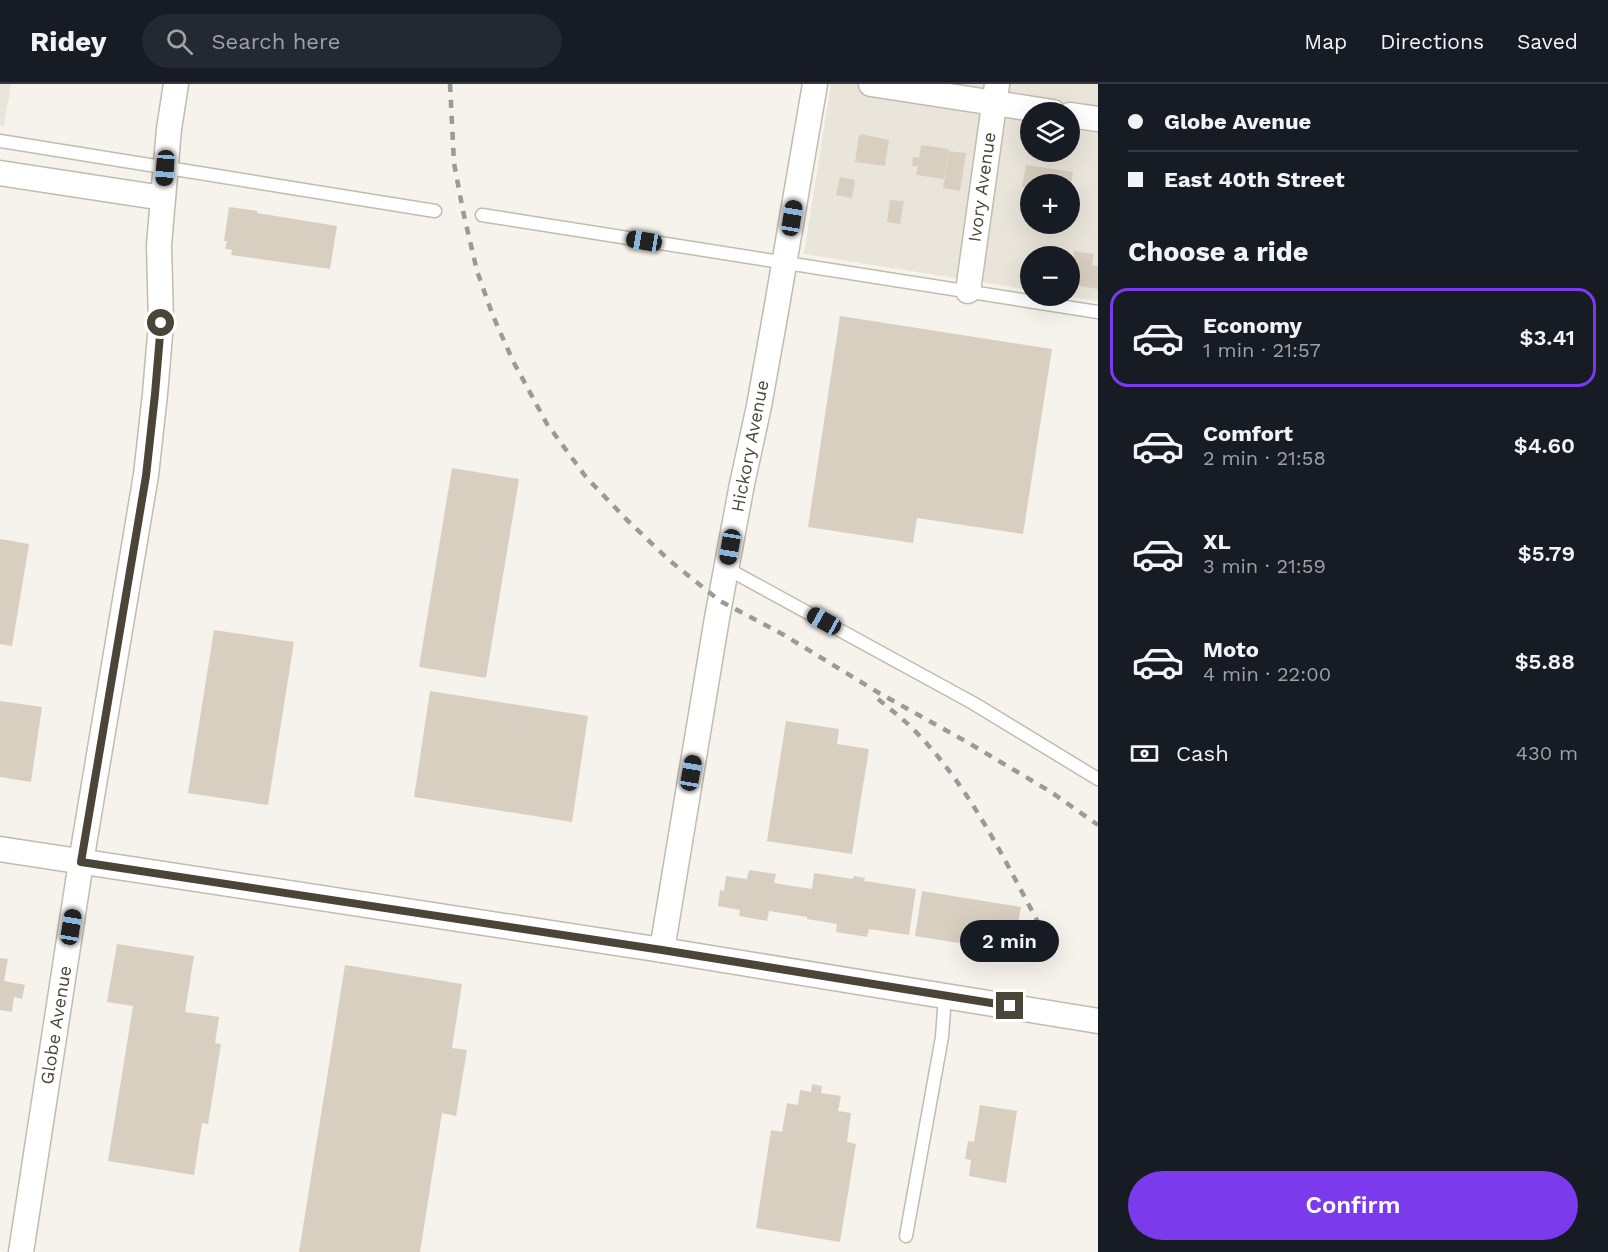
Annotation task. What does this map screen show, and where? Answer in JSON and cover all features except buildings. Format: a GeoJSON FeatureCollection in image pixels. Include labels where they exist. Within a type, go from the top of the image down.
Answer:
{"type":"FeatureCollection","features":[{"type":"Feature","properties":{"kind":"street","name":"Globe Avenue"},"geometry":{"type":"LineString","coordinates":[[21,1252],[81,862],[147,464],[161,323],[159,245],[165,168],[176,84]]}},
{"type":"Feature","properties":{"kind":"street","name":"Hickory Avenue"},"geometry":{"type":"LineString","coordinates":[[662,950],[726,568],[741,484],[759,406],[814,84]]}},
{"type":"Feature","properties":{"kind":"street"},"geometry":{"type":"LineString","coordinates":[[871,84],[996,94],[1021,102]]}},
{"type":"Feature","properties":{"kind":"street","name":"Ivory Avenue"},"geometry":{"type":"LineString","coordinates":[[968,291],[996,94]]}},
{"type":"Feature","properties":{"kind":"street"},"geometry":{"type":"LineString","coordinates":[[1080,116],[1098,119]]}},
{"type":"Feature","properties":{"kind":"street"},"geometry":{"type":"LineString","coordinates":[[0,173],[163,198]]}},
{"type":"Feature","properties":{"kind":"street"},"geometry":{"type":"LineString","coordinates":[[0,849],[662,950],[1098,1021]]}},
{"type":"Feature","properties":{"kind":"lane"},"geometry":{"type":"LineString","coordinates":[[0,141],[435,211]]}},
{"type":"Feature","properties":{"kind":"lane"},"geometry":{"type":"LineString","coordinates":[[482,215],[1098,312]]}},
{"type":"Feature","properties":{"kind":"lane"},"geometry":{"type":"LineString","coordinates":[[726,568],[973,703],[1098,779]]}},
{"type":"Feature","properties":{"kind":"lane"},"geometry":{"type":"LineString","coordinates":[[906,1236],[942,1037],[945,996]]}},
{"type":"Feature","properties":{"kind":"shaded area"},"geometry":{"type":"Polygon","coordinates":[[[0,84],[11,84],[4,126],[0,125],[0,84]]]}},
{"type":"Feature","properties":{"kind":"shaded area"},"geometry":{"type":"Polygon","coordinates":[[[831,84],[1098,84],[1098,301],[1080,298],[1080,246],[1020,246],[1020,288],[804,254],[831,84]]]}},
{"type":"Feature","properties":{"kind":"railway"},"geometry":{"type":"LineString","coordinates":[[450,84],[454,163],[477,271],[493,316],[513,361],[547,424],[586,477],[669,560],[720,601],[784,635],[879,693],[967,742],[1051,792],[1098,825]]}},
{"type":"Feature","properties":{"kind":"railway"},"geometry":{"type":"LineString","coordinates":[[878,699],[913,729],[951,774],[984,823],[1040,926]]}},
{"type":"Feature","properties":{"kind":"route"},"geometry":{"type":"LineString","coordinates":[[161,323],[146,476],[81,862],[662,950],[1010,1006]]}}]}
